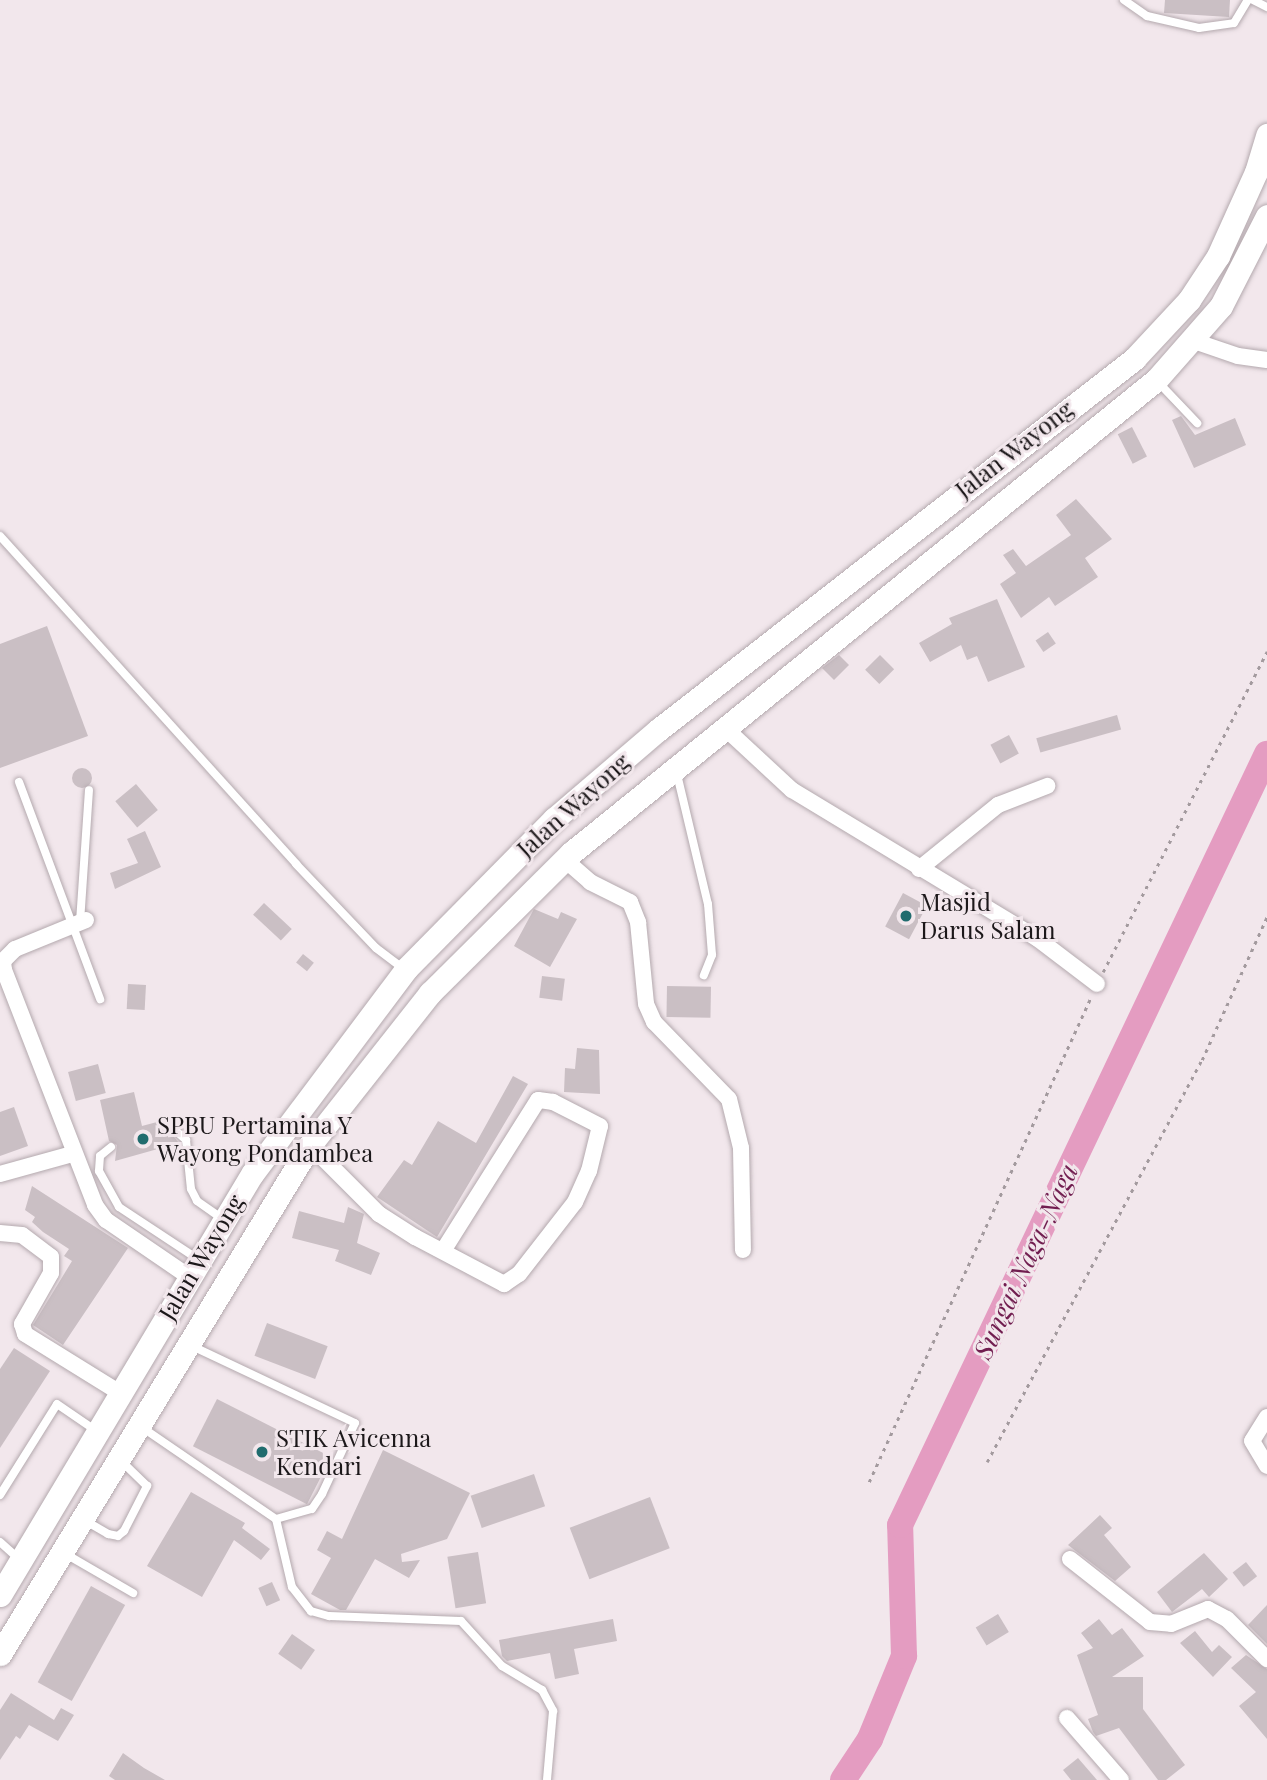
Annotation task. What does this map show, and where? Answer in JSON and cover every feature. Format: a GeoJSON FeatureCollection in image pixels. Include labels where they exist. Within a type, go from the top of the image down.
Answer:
{"type":"FeatureCollection","features":[{"type":"Feature","properties":{"kind":"main road","name":"Jalan Wayong"},"geometry":{"type":"LineString","coordinates":[[0,1595],[223,1219],[317,1083],[406,970],[554,819],[658,730],[1135,359],[1189,300],[1218,256],[1256,172],[1267,135]]}},
{"type":"Feature","properties":{"kind":"main road","name":"Jalan Wayong"},"geometry":{"type":"LineString","coordinates":[[0,1654],[64,1553],[138,1424],[190,1345],[310,1145],[392,1037],[494,925],[564,859],[1156,380],[1194,341],[1221,306],[1267,216]]}},
{"type":"Feature","properties":{"kind":"main road"},"geometry":{"type":"LineString","coordinates":[[471,901],[494,925]]}},
{"type":"Feature","properties":{"kind":"street"},"geometry":{"type":"LineString","coordinates":[[1194,341],[1267,360]]}},
{"type":"Feature","properties":{"kind":"street"},"geometry":{"type":"LineString","coordinates":[[725,728],[793,790],[1038,939],[1097,984]]}},
{"type":"Feature","properties":{"kind":"street"},"geometry":{"type":"LineString","coordinates":[[919,869],[998,805],[1022,792],[1047,786]]}},
{"type":"Feature","properties":{"kind":"street"},"geometry":{"type":"LineString","coordinates":[[564,859],[590,882],[630,902],[638,922],[646,1004],[654,1022],[729,1099],[741,1156],[743,1250]]}},
{"type":"Feature","properties":{"kind":"street"},"geometry":{"type":"LineString","coordinates":[[79,922],[15,948],[2,965],[72,1154],[106,1220],[193,1267]]}},
{"type":"Feature","properties":{"kind":"street"},"geometry":{"type":"LineString","coordinates":[[310,1145],[371,1208],[443,1251],[497,1281],[510,1283],[583,1188],[600,1125],[553,1102],[538,1100],[443,1251]]}},
{"type":"Feature","properties":{"kind":"street"},"geometry":{"type":"LineString","coordinates":[[0,1174],[72,1154]]}},
{"type":"Feature","properties":{"kind":"street"},"geometry":{"type":"LineString","coordinates":[[0,1233],[22,1235],[51,1257],[51,1273],[22,1324],[25,1334],[120,1393]]}},
{"type":"Feature","properties":{"kind":"street"},"geometry":{"type":"LineString","coordinates":[[1267,1417],[1251,1441],[1267,1466]]}},
{"type":"Feature","properties":{"kind":"street"},"geometry":{"type":"LineString","coordinates":[[1070,1559],[1150,1622],[1171,1624],[1208,1609],[1227,1619],[1267,1658]]}},
{"type":"Feature","properties":{"kind":"street"},"geometry":{"type":"LineString","coordinates":[[1067,1718],[1121,1780]]}},
{"type":"Feature","properties":{"kind":"lane"},"geometry":{"type":"LineString","coordinates":[[1124,0],[1147,16],[1208,28],[1234,23],[1251,0],[1267,7]]}},
{"type":"Feature","properties":{"kind":"lane"},"geometry":{"type":"LineString","coordinates":[[1156,380],[1197,423]]}},
{"type":"Feature","properties":{"kind":"lane"},"geometry":{"type":"LineString","coordinates":[[0,536],[296,863],[376,948],[406,970]]}},
{"type":"Feature","properties":{"kind":"lane"},"geometry":{"type":"LineString","coordinates":[[675,767],[708,904],[712,955],[704,975]]}},
{"type":"Feature","properties":{"kind":"lane"},"geometry":{"type":"LineString","coordinates":[[19,782],[79,922],[100,999]]}},
{"type":"Feature","properties":{"kind":"lane"},"geometry":{"type":"LineString","coordinates":[[79,922],[89,790]]}},
{"type":"Feature","properties":{"kind":"lane"},"geometry":{"type":"LineString","coordinates":[[175,1130],[186,1140],[191,1189],[197,1201],[223,1219]]}},
{"type":"Feature","properties":{"kind":"lane"},"geometry":{"type":"LineString","coordinates":[[111,1147],[100,1156],[99,1171],[119,1207],[193,1267]]}},
{"type":"Feature","properties":{"kind":"lane"},"geometry":{"type":"LineString","coordinates":[[190,1345],[355,1423],[312,1509],[276,1519]]}},
{"type":"Feature","properties":{"kind":"lane"},"geometry":{"type":"LineString","coordinates":[[0,1495],[57,1404],[97,1432]]}},
{"type":"Feature","properties":{"kind":"lane"},"geometry":{"type":"LineString","coordinates":[[138,1424],[276,1519],[292,1587],[311,1611],[329,1616],[461,1621],[502,1666],[542,1690],[553,1711],[547,1780]]}},
{"type":"Feature","properties":{"kind":"lane"},"geometry":{"type":"LineString","coordinates":[[84,1520],[118,1536],[144,1498],[147,1486],[119,1459]]}},
{"type":"Feature","properties":{"kind":"lane"},"geometry":{"type":"LineString","coordinates":[[0,1542],[21,1560]]}},
{"type":"Feature","properties":{"kind":"lane"},"geometry":{"type":"LineString","coordinates":[[64,1553],[133,1594]]}},
{"type":"Feature","properties":{"kind":"path"},"geometry":{"type":"LineString","coordinates":[[869,1482],[1097,984],[1267,651]]}},
{"type":"Feature","properties":{"kind":"path"},"geometry":{"type":"LineString","coordinates":[[987,1462],[1202,1060],[1267,917]]}},
{"type":"Feature","properties":{"kind":"building"},"geometry":{"type":"Polygon","coordinates":[[[1165,0],[1230,0],[1229,17],[1164,13],[1165,0]]]}},
{"type":"Feature","properties":{"kind":"building"},"geometry":{"type":"Polygon","coordinates":[[[1181,416],[1195,435],[1235,418],[1246,445],[1194,468],[1172,420],[1181,416]]]}},
{"type":"Feature","properties":{"kind":"building"},"geometry":{"type":"Polygon","coordinates":[[[1132,427],[1147,456],[1133,464],[1118,434],[1132,427]]]}},
{"type":"Feature","properties":{"kind":"building"},"geometry":{"type":"Polygon","coordinates":[[[1076,499],[1112,539],[1085,558],[1098,577],[1055,606],[1049,597],[1021,618],[1000,584],[1016,573],[1003,555],[1013,549],[1026,566],[1071,535],[1056,515],[1076,499]]]}},
{"type":"Feature","properties":{"kind":"building"},"geometry":{"type":"Polygon","coordinates":[[[997,599],[1025,667],[988,682],[977,656],[967,660],[961,645],[930,662],[919,643],[952,624],[949,618],[997,599]]]}},
{"type":"Feature","properties":{"kind":"building"},"geometry":{"type":"Polygon","coordinates":[[[47,626],[88,736],[0,768],[0,644],[47,626]]]}},
{"type":"Feature","properties":{"kind":"building"},"geometry":{"type":"Polygon","coordinates":[[[1048,632],[1056,644],[1043,652],[1036,640],[1048,632]]]}},
{"type":"Feature","properties":{"kind":"building"},"geometry":{"type":"Polygon","coordinates":[[[839,655],[849,665],[834,680],[822,668],[839,655]]]}},
{"type":"Feature","properties":{"kind":"building"},"geometry":{"type":"Polygon","coordinates":[[[880,655],[894,669],[879,684],[865,670],[880,655]]]}},
{"type":"Feature","properties":{"kind":"building"},"geometry":{"type":"Polygon","coordinates":[[[1117,715],[1121,729],[1040,753],[1036,738],[1117,715]]]}},
{"type":"Feature","properties":{"kind":"building"},"geometry":{"type":"Polygon","coordinates":[[[1009,735],[1019,754],[1000,763],[990,745],[1009,735]]]}},
{"type":"Feature","properties":{"kind":"building"},"geometry":{"type":"Polygon","coordinates":[[[82,768],[89,771],[92,778],[89,785],[82,788],[75,785],[72,778],[75,771],[82,768]]]}},
{"type":"Feature","properties":{"kind":"building"},"geometry":{"type":"Polygon","coordinates":[[[136,784],[158,810],[137,827],[115,801],[136,784]]]}},
{"type":"Feature","properties":{"kind":"building"},"geometry":{"type":"Polygon","coordinates":[[[145,831],[161,867],[115,889],[110,873],[138,863],[127,839],[145,831]]]}},
{"type":"Feature","properties":{"kind":"building","name":"Masjid Darus Salam"},"geometry":{"type":"Polygon","coordinates":[[[903,893],[927,906],[909,939],[885,927],[903,893]]]}},
{"type":"Feature","properties":{"kind":"building"},"geometry":{"type":"Polygon","coordinates":[[[264,903],[292,929],[281,941],[253,915],[264,903]]]}},
{"type":"Feature","properties":{"kind":"building"},"geometry":{"type":"Polygon","coordinates":[[[534,909],[558,919],[561,912],[577,919],[550,967],[514,946],[534,909]]]}},
{"type":"Feature","properties":{"kind":"building"},"geometry":{"type":"Polygon","coordinates":[[[303,954],[314,963],[307,971],[296,963],[303,954]]]}},
{"type":"Feature","properties":{"kind":"building"},"geometry":{"type":"Polygon","coordinates":[[[542,976],[565,979],[562,1001],[539,998],[542,976]]]}},
{"type":"Feature","properties":{"kind":"building"},"geometry":{"type":"Polygon","coordinates":[[[128,984],[146,985],[145,1010],[127,1009],[128,984]]]}},
{"type":"Feature","properties":{"kind":"building"},"geometry":{"type":"Polygon","coordinates":[[[667,986],[711,987],[710,1018],[666,1017],[667,986]]]}},
{"type":"Feature","properties":{"kind":"building"},"geometry":{"type":"Polygon","coordinates":[[[577,1048],[599,1050],[600,1094],[564,1092],[565,1068],[575,1069],[577,1048]]]}},
{"type":"Feature","properties":{"kind":"building"},"geometry":{"type":"Polygon","coordinates":[[[98,1064],[106,1093],[76,1101],[68,1072],[98,1064]]]}},
{"type":"Feature","properties":{"kind":"building"},"geometry":{"type":"Polygon","coordinates":[[[513,1076],[528,1084],[437,1237],[377,1197],[404,1160],[412,1165],[438,1121],[476,1143],[513,1076]]]}},
{"type":"Feature","properties":{"kind":"building"},"geometry":{"type":"Polygon","coordinates":[[[134,1092],[142,1126],[172,1118],[169,1131],[179,1143],[115,1161],[117,1145],[109,1141],[100,1100],[134,1092]]]}},
{"type":"Feature","properties":{"kind":"building"},"geometry":{"type":"Polygon","coordinates":[[[14,1107],[28,1146],[0,1156],[0,1112],[14,1107]]]}},
{"type":"Feature","properties":{"kind":"building"},"geometry":{"type":"Polygon","coordinates":[[[32,1186],[128,1248],[63,1345],[33,1325],[72,1261],[64,1256],[69,1249],[43,1232],[32,1222],[35,1217],[25,1210],[32,1186]]]}},
{"type":"Feature","properties":{"kind":"building"},"geometry":{"type":"Polygon","coordinates":[[[348,1207],[364,1214],[357,1243],[380,1253],[371,1275],[335,1261],[339,1250],[292,1238],[299,1211],[344,1223],[348,1207]]]}},
{"type":"Feature","properties":{"kind":"building"},"geometry":{"type":"Polygon","coordinates":[[[267,1323],[328,1346],[315,1379],[254,1356],[267,1323]]]}},
{"type":"Feature","properties":{"kind":"building"},"geometry":{"type":"Polygon","coordinates":[[[14,1348],[50,1371],[0,1448],[0,1369],[14,1348]]]}},
{"type":"Feature","properties":{"kind":"building","name":"STIK Avicenna Kendari"},"geometry":{"type":"Polygon","coordinates":[[[217,1399],[331,1457],[307,1504],[193,1446],[217,1399]]]}},
{"type":"Feature","properties":{"kind":"building"},"geometry":{"type":"Polygon","coordinates":[[[383,1450],[470,1493],[447,1539],[401,1554],[402,1562],[420,1560],[409,1578],[375,1559],[346,1610],[340,1610],[311,1594],[331,1558],[317,1550],[327,1531],[342,1539],[383,1450]]]}},
{"type":"Feature","properties":{"kind":"building"},"geometry":{"type":"Polygon","coordinates":[[[534,1474],[545,1506],[482,1528],[471,1496],[534,1474]]]}},
{"type":"Feature","properties":{"kind":"building"},"geometry":{"type":"Polygon","coordinates":[[[191,1492],[245,1523],[242,1528],[270,1549],[261,1560],[234,1540],[202,1597],[147,1566],[191,1492]]]}},
{"type":"Feature","properties":{"kind":"building"},"geometry":{"type":"Polygon","coordinates":[[[650,1497],[670,1548],[589,1579],[570,1528],[650,1497]]]}},
{"type":"Feature","properties":{"kind":"building"},"geometry":{"type":"Polygon","coordinates":[[[1100,1515],[1112,1528],[1104,1535],[1131,1567],[1115,1581],[1068,1545],[1100,1515]]]}},
{"type":"Feature","properties":{"kind":"building"},"geometry":{"type":"Polygon","coordinates":[[[478,1552],[486,1603],[456,1608],[447,1557],[478,1552]]]}},
{"type":"Feature","properties":{"kind":"building"},"geometry":{"type":"Polygon","coordinates":[[[1204,1553],[1228,1579],[1209,1597],[1202,1589],[1172,1612],[1157,1592],[1204,1553]]]}},
{"type":"Feature","properties":{"kind":"building"},"geometry":{"type":"Polygon","coordinates":[[[1246,1562],[1257,1576],[1244,1587],[1233,1572],[1246,1562]]]}},
{"type":"Feature","properties":{"kind":"building"},"geometry":{"type":"Polygon","coordinates":[[[272,1582],[280,1600],[266,1606],[258,1588],[272,1582]]]}},
{"type":"Feature","properties":{"kind":"building"},"geometry":{"type":"Polygon","coordinates":[[[91,1586],[125,1605],[72,1701],[38,1682],[91,1586]]]}},
{"type":"Feature","properties":{"kind":"building"},"geometry":{"type":"Polygon","coordinates":[[[1267,1605],[1267,1644],[1248,1625],[1267,1605]]]}},
{"type":"Feature","properties":{"kind":"building"},"geometry":{"type":"Polygon","coordinates":[[[998,1614],[1009,1632],[987,1645],[976,1627],[998,1614]]]}},
{"type":"Feature","properties":{"kind":"building"},"geometry":{"type":"Polygon","coordinates":[[[613,1619],[617,1641],[574,1649],[579,1674],[555,1679],[550,1653],[507,1661],[502,1656],[499,1640],[613,1619]]]}},
{"type":"Feature","properties":{"kind":"building"},"geometry":{"type":"Polygon","coordinates":[[[1099,1619],[1112,1635],[1122,1628],[1144,1656],[1112,1677],[1143,1677],[1143,1709],[1185,1765],[1166,1780],[1158,1780],[1119,1728],[1096,1736],[1093,1732],[1088,1719],[1098,1715],[1077,1655],[1093,1648],[1081,1633],[1099,1619]]]}},
{"type":"Feature","properties":{"kind":"building"},"geometry":{"type":"Polygon","coordinates":[[[1195,1631],[1212,1652],[1219,1645],[1232,1657],[1213,1677],[1180,1643],[1195,1631]]]}},
{"type":"Feature","properties":{"kind":"building"},"geometry":{"type":"Polygon","coordinates":[[[292,1634],[315,1650],[301,1670],[278,1654],[292,1634]]]}},
{"type":"Feature","properties":{"kind":"building"},"geometry":{"type":"Polygon","coordinates":[[[1246,1655],[1267,1669],[1267,1739],[1239,1706],[1256,1692],[1231,1668],[1246,1655]]]}},
{"type":"Feature","properties":{"kind":"building"},"geometry":{"type":"Polygon","coordinates":[[[11,1693],[54,1720],[61,1708],[74,1715],[58,1741],[29,1725],[20,1739],[16,1736],[0,1760],[0,1710],[11,1693]]]}},
{"type":"Feature","properties":{"kind":"building"},"geometry":{"type":"Polygon","coordinates":[[[123,1753],[165,1780],[115,1780],[109,1776],[123,1753]]]}},
{"type":"Feature","properties":{"kind":"building"},"geometry":{"type":"Polygon","coordinates":[[[1078,1758],[1097,1780],[1071,1780],[1063,1770],[1078,1758]]]}},
{"type":"Feature","properties":{"kind":"waterway","name":"Sungai Naga-Naga"},"geometry":{"type":"LineString","coordinates":[[843,1780],[870,1739],[904,1656],[900,1525],[1267,754]]}},
{"type":"Feature","properties":{"kind":"place","name":"Masjid Darus Salam"},"geometry":{"type":"Point","coordinates":[906,916]}},
{"type":"Feature","properties":{"kind":"place","name":"SPBU Pertamina Y Wayong Pondambea"},"geometry":{"type":"Point","coordinates":[143,1139]}},
{"type":"Feature","properties":{"kind":"place","name":"STIK Avicenna Kendari"},"geometry":{"type":"Point","coordinates":[262,1452]}}]}
